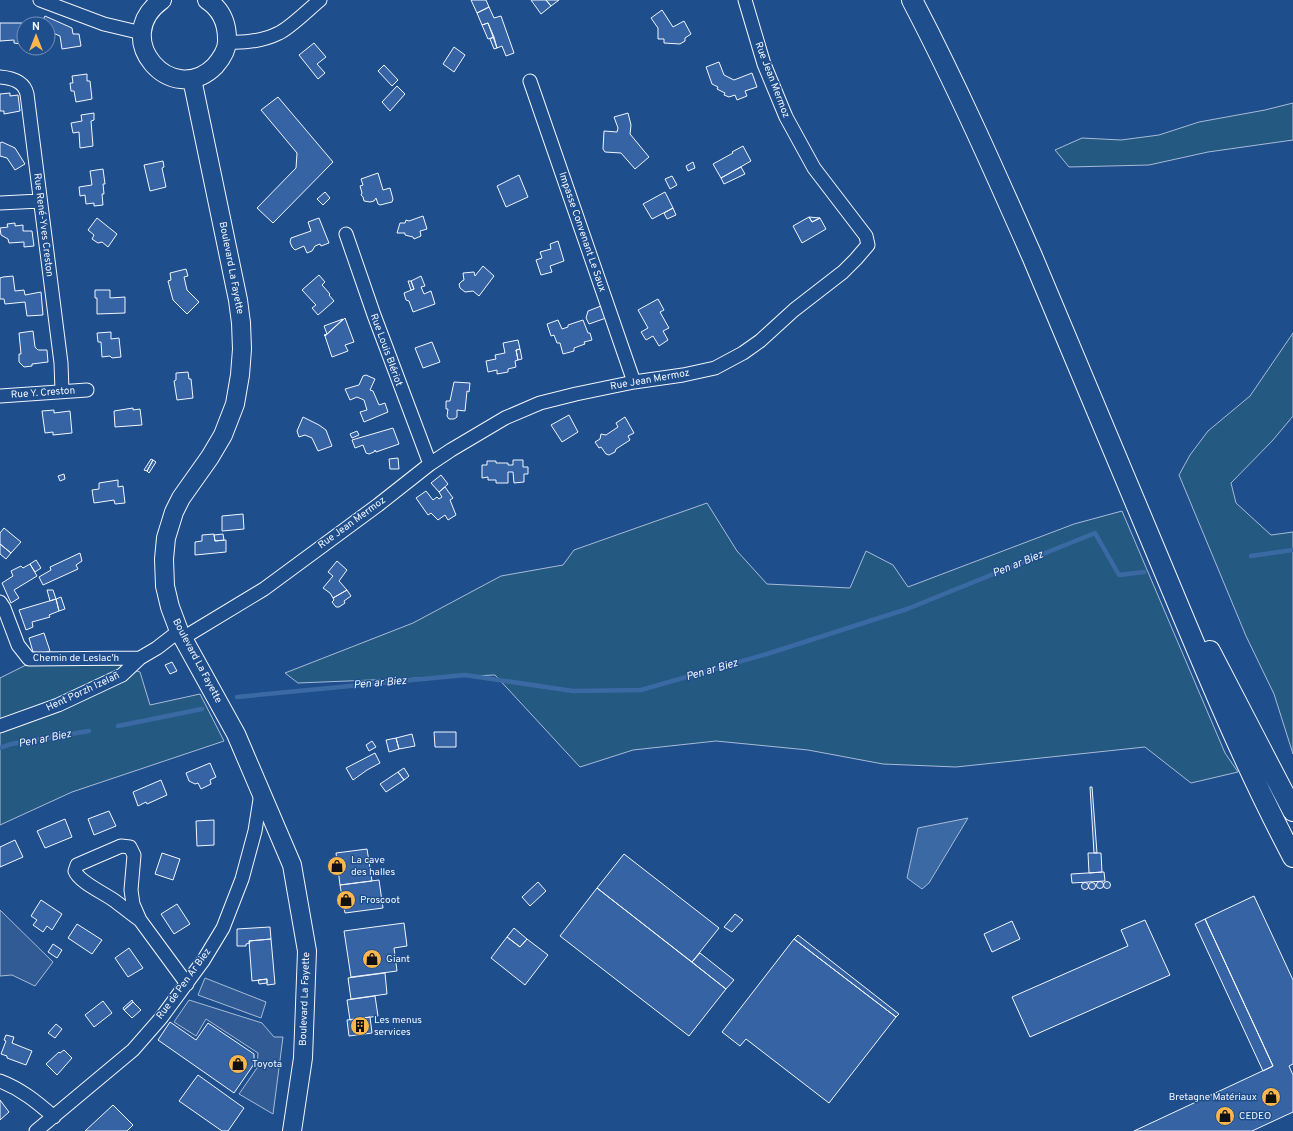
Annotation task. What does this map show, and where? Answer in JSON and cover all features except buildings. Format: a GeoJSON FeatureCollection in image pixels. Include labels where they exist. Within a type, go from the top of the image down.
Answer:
{"type":"FeatureCollection","features":[{"type":"Feature","properties":{"kind":"main road"},"geometry":{"type":"LineString","coordinates":[[162,0],[149,11],[143,25],[142,43],[145,54],[153,65],[164,74],[177,79],[192,79],[208,72],[221,59],[227,42],[227,28],[222,15],[214,4],[208,0]]}},
{"type":"Feature","properties":{"kind":"main road"},"geometry":{"type":"LineString","coordinates":[[912,0],[956,86],[998,179],[1061,325],[1205,669],[1271,815],[1293,857]]}},
{"type":"Feature","properties":{"kind":"main road","name":"Boulevard La Fayette"},"geometry":{"type":"LineString","coordinates":[[192,79],[238,300],[242,350],[240,375],[234,404],[223,435],[210,457],[181,498],[174,512],[166,538],[164,559],[165,586],[170,607],[181,634],[236,734],[292,865],[307,951],[303,1058],[292,1131]]}},
{"type":"Feature","properties":{"kind":"main road"},"geometry":{"type":"LineString","coordinates":[[1154,547],[1220,670],[1293,812]]}},
{"type":"Feature","properties":{"kind":"street"},"geometry":{"type":"LineString","coordinates":[[40,0],[104,24],[142,33]]}},
{"type":"Feature","properties":{"kind":"street"},"geometry":{"type":"LineString","coordinates":[[227,42],[244,42],[267,38],[280,33],[320,0]]}},
{"type":"Feature","properties":{"kind":"street","name":"Rue Jean Mermoz"},"geometry":{"type":"LineString","coordinates":[[181,634],[264,589],[378,505],[430,464],[505,418],[540,403],[576,394],[715,368],[760,341],[794,310],[843,272],[856,259],[868,245],[866,236],[814,168],[786,117],[764,64],[745,0]]}},
{"type":"Feature","properties":{"kind":"street","name":"Rue René-Yves Creston"},"geometry":{"type":"LineString","coordinates":[[0,77],[9,78],[22,83],[26,88],[61,362],[62,391]]}},
{"type":"Feature","properties":{"kind":"street","name":"Impasse Convenant Le Saux"},"geometry":{"type":"LineString","coordinates":[[530,81],[634,382]]}},
{"type":"Feature","properties":{"kind":"street"},"geometry":{"type":"LineString","coordinates":[[0,203],[40,201]]}},
{"type":"Feature","properties":{"kind":"street","name":"Rue Louis Blériot"},"geometry":{"type":"LineString","coordinates":[[346,234],[376,323],[430,464]]}},
{"type":"Feature","properties":{"kind":"street","name":"Rue Y. Creston"},"geometry":{"type":"LineString","coordinates":[[0,396],[86,390]]}},
{"type":"Feature","properties":{"kind":"street","name":"Chemin de Leslac'h"},"geometry":{"type":"LineString","coordinates":[[0,602],[4,608],[18,645],[29,659],[140,658]]}},
{"type":"Feature","properties":{"kind":"street","name":"Hent Porzh Izelañ"},"geometry":{"type":"LineString","coordinates":[[0,726],[58,705],[122,675],[140,658],[181,634]]}},
{"type":"Feature","properties":{"kind":"street","name":"Rue de Pen Ar Biez"},"geometry":{"type":"LineString","coordinates":[[36,1131],[133,1050],[161,1018],[203,961],[219,934],[242,879],[255,831],[261,792]]}},
{"type":"Feature","properties":{"kind":"street"},"geometry":{"type":"LineString","coordinates":[[140,920],[114,900],[76,875],[75,870],[77,865],[121,846],[130,847],[134,855],[131,890],[133,904],[140,920],[187,984]]}},
{"type":"Feature","properties":{"kind":"street"},"geometry":{"type":"LineString","coordinates":[[0,1081],[11,1085],[33,1099],[54,1117]]}},
{"type":"Feature","properties":{"kind":"shaded area"},"geometry":{"type":"Polygon","coordinates":[[[1293,103],[1293,140],[1208,152],[1149,165],[1069,167],[1055,150],[1082,138],[1121,140],[1159,135],[1199,122],[1265,110],[1293,103]]]}},
{"type":"Feature","properties":{"kind":"shaded area"},"geometry":{"type":"Polygon","coordinates":[[[1293,333],[1293,416],[1273,440],[1231,483],[1236,503],[1271,535],[1293,532],[1293,754],[1274,694],[1246,636],[1179,475],[1190,455],[1208,431],[1250,396],[1293,333]]]}},
{"type":"Feature","properties":{"kind":"shaded area"},"geometry":{"type":"Polygon","coordinates":[[[707,503],[737,551],[767,584],[850,588],[866,551],[893,565],[908,587],[1074,524],[1122,511],[1225,753],[1238,772],[1191,783],[1145,747],[956,767],[883,764],[808,750],[716,741],[633,750],[580,767],[495,675],[298,683],[285,673],[413,623],[501,576],[563,565],[574,550],[707,503]]]}},
{"type":"Feature","properties":{"kind":"shaded area"},"geometry":{"type":"Polygon","coordinates":[[[26,665],[118,665],[140,672],[150,705],[200,694],[224,741],[72,792],[0,825],[0,678],[26,665]]]}},
{"type":"Feature","properties":{"kind":"shaded area"},"geometry":{"type":"Polygon","coordinates":[[[968,818],[929,883],[922,889],[907,878],[918,828],[968,818]]]}},
{"type":"Feature","properties":{"kind":"shaded area"},"geometry":{"type":"Polygon","coordinates":[[[0,910],[53,962],[35,986],[12,975],[0,976],[0,910]]]}},
{"type":"Feature","properties":{"kind":"shaded area"},"geometry":{"type":"Polygon","coordinates":[[[205,978],[266,1002],[261,1018],[198,995],[205,978]]]}},
{"type":"Feature","properties":{"kind":"shaded area","name":"Toyota"},"geometry":{"type":"Polygon","coordinates":[[[189,1000],[262,1023],[274,1037],[283,1037],[273,1114],[239,1094],[257,1068],[258,1053],[206,1019],[196,1036],[174,1022],[189,1000]]]}},
{"type":"Feature","properties":{"kind":"waterway","name":"Pen ar Biez"},"geometry":{"type":"LineString","coordinates":[[237,697],[465,675],[573,691],[641,690],[770,653],[907,609],[1095,533],[1119,575],[1144,572]]}},
{"type":"Feature","properties":{"kind":"waterway","name":"Pen ar Biez"},"geometry":{"type":"LineString","coordinates":[[1251,556],[1293,550]]}},
{"type":"Feature","properties":{"kind":"waterway","name":"Pen ar Biez"},"geometry":{"type":"LineString","coordinates":[[118,726],[202,709]]}},
{"type":"Feature","properties":{"kind":"waterway","name":"Pen ar Biez"},"geometry":{"type":"LineString","coordinates":[[0,748],[11,744],[89,731]]}},
{"type":"Feature","properties":{"kind":"place","name":"La cave des halles"},"geometry":{"type":"Point","coordinates":[337,866]}},
{"type":"Feature","properties":{"kind":"place","name":"Proscoot"},"geometry":{"type":"Point","coordinates":[346,900]}},
{"type":"Feature","properties":{"kind":"place","name":"Giant"},"geometry":{"type":"Point","coordinates":[372,959]}},
{"type":"Feature","properties":{"kind":"place","name":"Les menus services"},"geometry":{"type":"Point","coordinates":[360,1026]}},
{"type":"Feature","properties":{"kind":"place","name":"Toyota"},"geometry":{"type":"Point","coordinates":[238,1064]}},
{"type":"Feature","properties":{"kind":"place","name":"Bretagne Matériaux"},"geometry":{"type":"Point","coordinates":[1271,1097]}},
{"type":"Feature","properties":{"kind":"place","name":"CEDEO"},"geometry":{"type":"Point","coordinates":[1225,1116]}}]}
